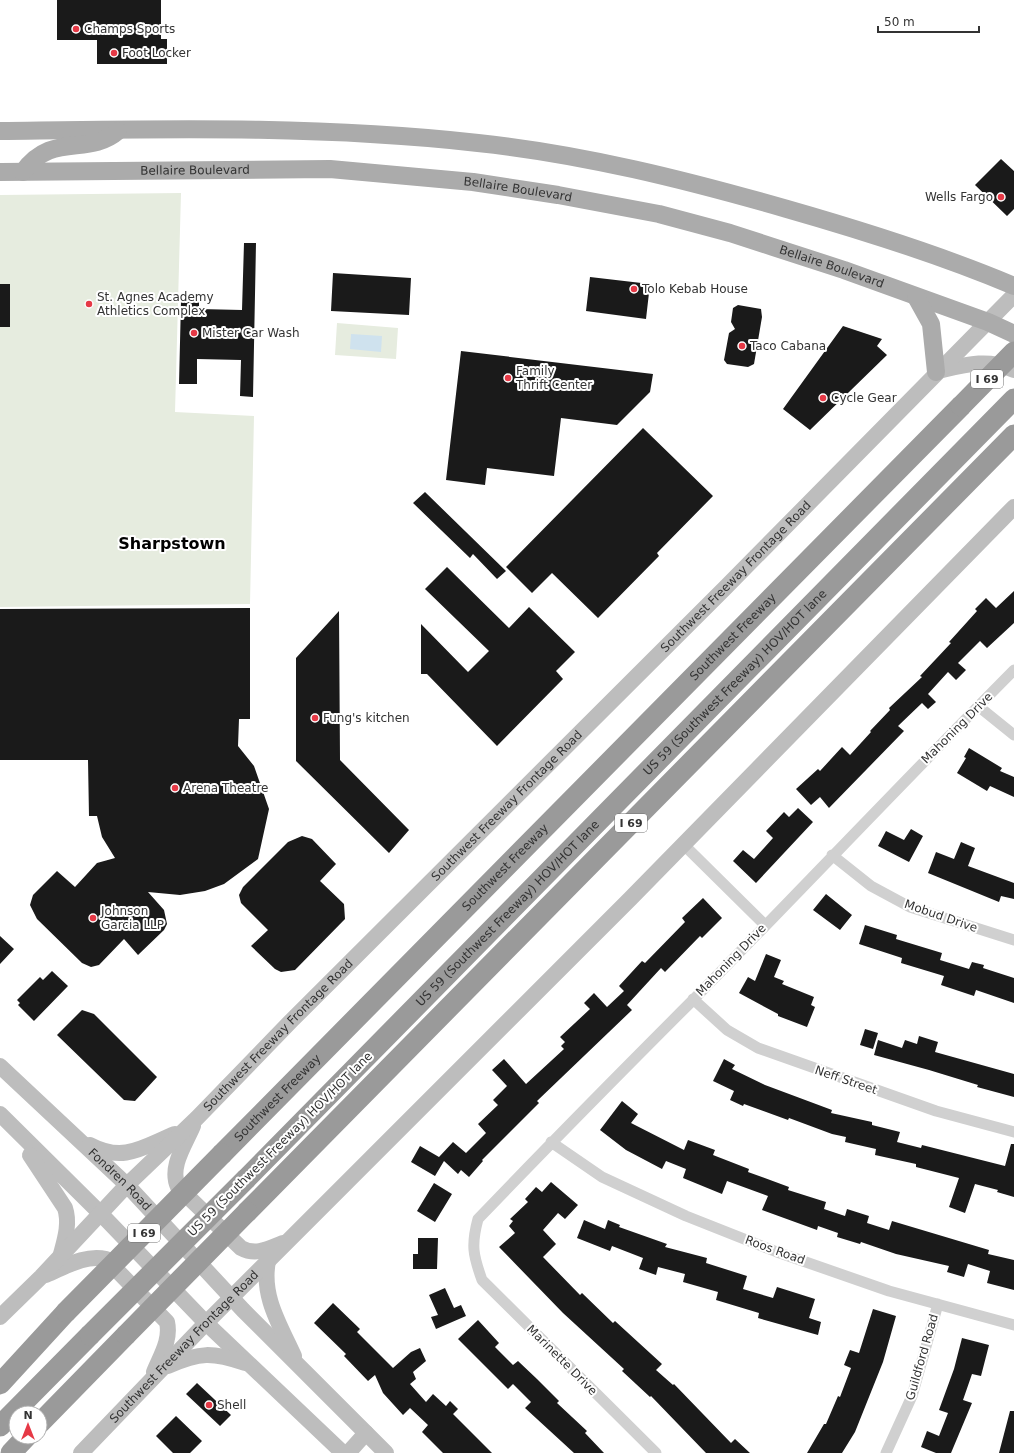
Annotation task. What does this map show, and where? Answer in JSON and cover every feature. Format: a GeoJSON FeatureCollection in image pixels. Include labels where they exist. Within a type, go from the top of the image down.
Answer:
{"type":"FeatureCollection","features":[{"type":"Feature","properties":{"kind":"highway","name":"Southwest Freeway"},"geometry":{"type":"LineString","coordinates":[[0,1384],[66,1312],[1014,352]]}},
{"type":"Feature","properties":{"kind":"highway","name":"US 59 (Southwest Freeway) HOV/HOT lane"},"geometry":{"type":"LineString","coordinates":[[0,1426],[246,1179],[1014,399]]}},
{"type":"Feature","properties":{"kind":"highway","name":"I 69"},"geometry":{"type":"LineString","coordinates":[[48,1415],[1014,435]]}},
{"type":"Feature","properties":{"kind":"highway"},"geometry":{"type":"LineString","coordinates":[[48,1422],[70,1393]]}},
{"type":"Feature","properties":{"kind":"highway"},"geometry":{"type":"LineString","coordinates":[[11,1453],[18,1445]]}},
{"type":"Feature","properties":{"kind":"main road"},"geometry":{"type":"LineString","coordinates":[[0,130],[184,129],[353,133],[478,143],[578,156],[732,193],[840,225],[989,275],[1014,286]]}},
{"type":"Feature","properties":{"kind":"main road"},"geometry":{"type":"LineString","coordinates":[[23,172],[30,163],[43,152],[65,146],[103,141],[109,139],[120,130]]}},
{"type":"Feature","properties":{"kind":"main road","name":"Bellaire Boulevard"},"geometry":{"type":"LineString","coordinates":[[0,172],[312,168],[472,182],[659,214],[730,233],[844,270],[988,322],[1014,334]]}},
{"type":"Feature","properties":{"kind":"main road","name":"Southwest Freeway Frontage Road"},"geometry":{"type":"LineString","coordinates":[[0,1317],[41,1277],[127,1185],[197,1118],[292,1020],[736,577],[936,372],[1014,295]]}},
{"type":"Feature","properties":{"kind":"main road"},"geometry":{"type":"LineString","coordinates":[[916,297],[931,324],[936,372],[981,362],[1003,365],[1014,370]]}},
{"type":"Feature","properties":{"kind":"main road","name":"Southwest Freeway Frontage Road"},"geometry":{"type":"LineString","coordinates":[[81,1453],[150,1383],[231,1297],[289,1241],[683,844],[1014,507]]}},
{"type":"Feature","properties":{"kind":"main road","name":"Fondren Road"},"geometry":{"type":"LineString","coordinates":[[0,1066],[127,1185],[231,1297],[386,1453]]}},
{"type":"Feature","properties":{"kind":"main road"},"geometry":{"type":"LineString","coordinates":[[197,1118],[178,1162],[175,1179],[178,1187],[241,1248],[249,1252],[264,1251],[289,1241]]}},
{"type":"Feature","properties":{"kind":"main road"},"geometry":{"type":"LineString","coordinates":[[5,1119],[101,1214],[206,1323],[343,1453]]}},
{"type":"Feature","properties":{"kind":"main road"},"geometry":{"type":"LineString","coordinates":[[5,1119],[64,1208],[67,1215],[67,1227],[61,1256]]}},
{"type":"Feature","properties":{"kind":"main road"},"geometry":{"type":"LineString","coordinates":[[76,1137],[104,1152],[126,1153],[184,1130]]}},
{"type":"Feature","properties":{"kind":"main road"},"geometry":{"type":"LineString","coordinates":[[41,1277],[86,1259],[96,1257],[106,1259],[168,1322],[168,1341],[150,1383]]}},
{"type":"Feature","properties":{"kind":"main road"},"geometry":{"type":"LineString","coordinates":[[268,1261],[265,1275],[268,1299],[299,1366]]}},
{"type":"Feature","properties":{"kind":"main road"},"geometry":{"type":"LineString","coordinates":[[164,1367],[186,1358],[214,1354],[250,1365]]}},
{"type":"Feature","properties":{"kind":"main road"},"geometry":{"type":"LineString","coordinates":[[348,1453],[366,1433]]}},
{"type":"Feature","properties":{"kind":"street","name":"Mahoning Drive"},"geometry":{"type":"LineString","coordinates":[[476,1262],[473,1240],[478,1219],[551,1142],[693,999],[1014,670]]}},
{"type":"Feature","properties":{"kind":"street"},"geometry":{"type":"LineString","coordinates":[[978,706],[1014,735]]}},
{"type":"Feature","properties":{"kind":"street"},"geometry":{"type":"LineString","coordinates":[[683,844],[765,924]]}},
{"type":"Feature","properties":{"kind":"street","name":"Mobud Drive"},"geometry":{"type":"LineString","coordinates":[[832,855],[871,886],[910,907],[1014,940]]}},
{"type":"Feature","properties":{"kind":"street","name":"Neff Street"},"geometry":{"type":"LineString","coordinates":[[693,999],[727,1030],[758,1048],[936,1111],[1014,1132]]}},
{"type":"Feature","properties":{"kind":"street","name":"Roos Road"},"geometry":{"type":"LineString","coordinates":[[551,1142],[602,1177],[686,1216],[784,1254],[889,1291],[1014,1325]]}},
{"type":"Feature","properties":{"kind":"street","name":"Marinette Drive"},"geometry":{"type":"LineString","coordinates":[[476,1262],[482,1280],[498,1297],[656,1453]]}},
{"type":"Feature","properties":{"kind":"street","name":"Guildford Road"},"geometry":{"type":"LineString","coordinates":[[886,1453],[912,1396],[938,1304]]}},
{"type":"Feature","properties":{"kind":"shaded area","name":"St. Agnes Academy Athletics Complex"},"geometry":{"type":"Polygon","coordinates":[[[181,193],[175,412],[254,416],[250,604],[0,607],[0,195],[181,193]]]}},
{"type":"Feature","properties":{"kind":"shaded area"},"geometry":{"type":"Polygon","coordinates":[[[337,323],[398,328],[396,359],[335,355],[337,323]]]}},
{"type":"Feature","properties":{"kind":"water"},"geometry":{"type":"Polygon","coordinates":[[[351,334],[382,336],[381,352],[350,349],[351,334]]]}},
{"type":"Feature","properties":{"kind":"building"},"geometry":{"type":"Polygon","coordinates":[[[57,0],[161,0],[161,39],[167,39],[167,64],[97,64],[97,40],[57,40],[57,0]]]}},
{"type":"Feature","properties":{"kind":"building","name":"Wells Fargo"},"geometry":{"type":"Polygon","coordinates":[[[1001,159],[1014,171],[1014,209],[1007,216],[975,185],[1001,159]]]}},
{"type":"Feature","properties":{"kind":"building"},"geometry":{"type":"Polygon","coordinates":[[[244,243],[256,243],[253,397],[240,396],[241,360],[197,359],[197,384],[179,384],[181,301],[199,302],[199,309],[242,310],[244,243]]]}},
{"type":"Feature","properties":{"kind":"building"},"geometry":{"type":"Polygon","coordinates":[[[333,273],[411,278],[409,315],[331,311],[333,273]]]}},
{"type":"Feature","properties":{"kind":"building"},"geometry":{"type":"Polygon","coordinates":[[[590,277],[650,284],[646,319],[586,311],[590,277]]]}},
{"type":"Feature","properties":{"kind":"building"},"geometry":{"type":"Polygon","coordinates":[[[0,284],[10,284],[10,327],[0,327],[0,284]]]}},
{"type":"Feature","properties":{"kind":"building","name":"Taco Cabana"},"geometry":{"type":"Polygon","coordinates":[[[738,305],[761,309],[762,317],[754,364],[748,367],[727,364],[724,360],[729,333],[735,329],[731,322],[733,308],[738,305]]]}},
{"type":"Feature","properties":{"kind":"building"},"geometry":{"type":"Polygon","coordinates":[[[843,326],[882,339],[877,346],[887,355],[810,430],[783,409],[843,326]]]}},
{"type":"Feature","properties":{"kind":"building"},"geometry":{"type":"Polygon","coordinates":[[[461,351],[653,374],[650,392],[617,425],[561,418],[554,476],[487,468],[485,485],[446,480],[461,351]]]}},
{"type":"Feature","properties":{"kind":"building"},"geometry":{"type":"Polygon","coordinates":[[[643,428],[713,496],[657,553],[659,556],[598,618],[552,573],[532,593],[506,567],[643,428]]]}},
{"type":"Feature","properties":{"kind":"building"},"geometry":{"type":"Polygon","coordinates":[[[425,492],[506,571],[497,579],[473,554],[470,558],[413,503],[425,492]]]}},
{"type":"Feature","properties":{"kind":"building"},"geometry":{"type":"Polygon","coordinates":[[[447,567],[509,628],[529,607],[575,652],[556,671],[563,679],[497,746],[427,674],[421,674],[421,624],[468,672],[489,651],[425,589],[447,567]]]}},
{"type":"Feature","properties":{"kind":"building"},"geometry":{"type":"Polygon","coordinates":[[[1014,591],[1014,623],[987,648],[980,641],[958,663],[966,670],[956,680],[948,672],[928,694],[936,702],[928,709],[922,703],[898,726],[904,731],[829,808],[820,797],[811,805],[796,789],[818,769],[820,771],[842,747],[850,755],[890,710],[889,708],[922,677],[920,676],[951,643],[949,642],[977,611],[975,609],[986,598],[996,608],[1014,591]]]}},
{"type":"Feature","properties":{"kind":"building"},"geometry":{"type":"Polygon","coordinates":[[[250,608],[250,719],[239,719],[238,746],[254,766],[269,809],[258,859],[224,884],[205,891],[180,895],[148,892],[164,910],[167,924],[164,930],[138,955],[124,939],[99,965],[91,967],[82,963],[37,919],[30,905],[33,895],[57,871],[75,887],[97,863],[115,858],[102,837],[97,816],[89,816],[88,760],[0,760],[0,609],[250,608]]]}},
{"type":"Feature","properties":{"kind":"building"},"geometry":{"type":"Polygon","coordinates":[[[339,611],[340,760],[409,830],[389,853],[296,761],[296,658],[339,611]]]}},
{"type":"Feature","properties":{"kind":"building"},"geometry":{"type":"Polygon","coordinates":[[[969,748],[1002,768],[1000,771],[1014,777],[1014,797],[990,786],[987,791],[957,773],[966,758],[964,757],[969,748]]]}},
{"type":"Feature","properties":{"kind":"building"},"geometry":{"type":"Polygon","coordinates":[[[798,808],[813,822],[756,883],[733,861],[743,850],[754,859],[773,838],[766,831],[784,812],[789,817],[798,808]]]}},
{"type":"Feature","properties":{"kind":"building"},"geometry":{"type":"Polygon","coordinates":[[[911,829],[923,836],[909,862],[878,846],[886,831],[904,840],[911,829]]]}},
{"type":"Feature","properties":{"kind":"building"},"geometry":{"type":"Polygon","coordinates":[[[302,836],[312,839],[336,864],[320,881],[344,904],[345,919],[295,970],[281,972],[275,969],[251,946],[268,930],[241,903],[239,895],[243,887],[288,842],[302,836]]]}},
{"type":"Feature","properties":{"kind":"building"},"geometry":{"type":"Polygon","coordinates":[[[961,842],[975,848],[968,866],[1014,883],[1014,899],[1001,896],[999,902],[928,873],[936,852],[954,859],[961,842]]]}},
{"type":"Feature","properties":{"kind":"building"},"geometry":{"type":"Polygon","coordinates":[[[826,894],[852,915],[840,930],[813,910],[826,894]]]}},
{"type":"Feature","properties":{"kind":"building"},"geometry":{"type":"Polygon","coordinates":[[[703,898],[722,918],[702,938],[700,936],[665,972],[661,968],[627,1005],[632,1010],[537,1101],[539,1103],[482,1160],[483,1161],[469,1177],[461,1170],[458,1174],[444,1161],[435,1176],[411,1162],[420,1146],[439,1157],[453,1142],[466,1153],[486,1133],[478,1124],[498,1105],[493,1100],[507,1086],[492,1070],[504,1059],[526,1084],[564,1049],[561,1046],[565,1042],[560,1037],[590,1009],[584,1003],[594,993],[607,1007],[624,991],[619,986],[642,961],[645,963],[685,922],[682,918],[703,898]]]}},
{"type":"Feature","properties":{"kind":"building"},"geometry":{"type":"Polygon","coordinates":[[[865,925],[897,935],[896,939],[942,953],[940,960],[969,969],[972,962],[984,965],[983,968],[1014,978],[1014,1003],[976,990],[974,996],[941,985],[944,976],[901,963],[902,958],[859,944],[865,925]]]}},
{"type":"Feature","properties":{"kind":"building"},"geometry":{"type":"Polygon","coordinates":[[[0,936],[14,949],[0,964],[0,936]]]}},
{"type":"Feature","properties":{"kind":"building"},"geometry":{"type":"Polygon","coordinates":[[[766,954],[781,960],[774,977],[784,981],[782,984],[814,997],[811,1005],[815,1007],[807,1027],[778,1016],[778,1014],[739,993],[748,977],[755,981],[766,954]]]}},
{"type":"Feature","properties":{"kind":"building"},"geometry":{"type":"Polygon","coordinates":[[[52,971],[68,986],[34,1021],[18,1005],[20,1003],[17,1000],[40,977],[43,980],[52,971]]]}},
{"type":"Feature","properties":{"kind":"building"},"geometry":{"type":"Polygon","coordinates":[[[82,1010],[94,1014],[157,1077],[135,1101],[124,1100],[57,1035],[82,1010]]]}},
{"type":"Feature","properties":{"kind":"building"},"geometry":{"type":"Polygon","coordinates":[[[865,1029],[878,1033],[873,1049],[860,1045],[865,1029]]]}},
{"type":"Feature","properties":{"kind":"building"},"geometry":{"type":"Polygon","coordinates":[[[919,1036],[938,1042],[935,1052],[1014,1074],[1014,1097],[977,1087],[978,1085],[929,1070],[874,1055],[878,1040],[902,1048],[905,1040],[917,1044],[919,1036]]]}},
{"type":"Feature","properties":{"kind":"building"},"geometry":{"type":"Polygon","coordinates":[[[724,1059],[735,1065],[732,1069],[765,1085],[832,1110],[831,1113],[872,1122],[872,1125],[900,1132],[897,1142],[921,1148],[922,1145],[1005,1166],[1011,1144],[1014,1144],[1014,1197],[997,1192],[998,1190],[975,1184],[965,1213],[949,1207],[959,1178],[916,1167],[916,1164],[875,1155],[876,1149],[845,1142],[846,1137],[832,1134],[789,1118],[788,1120],[744,1104],[743,1106],[730,1100],[734,1091],[713,1081],[724,1059]]]}},
{"type":"Feature","properties":{"kind":"building"},"geometry":{"type":"Polygon","coordinates":[[[622,1101],[638,1114],[631,1123],[684,1150],[688,1140],[715,1150],[713,1155],[749,1169],[748,1172],[789,1187],[788,1190],[826,1202],[824,1209],[845,1216],[847,1209],[869,1216],[867,1223],[889,1230],[892,1221],[989,1250],[988,1254],[1014,1260],[1014,1290],[987,1283],[990,1271],[968,1264],[964,1277],[947,1272],[949,1266],[896,1254],[861,1242],[860,1244],[837,1237],[838,1233],[818,1226],[817,1230],[762,1210],[768,1196],[727,1181],[722,1194],[683,1178],[686,1169],[666,1161],[662,1169],[626,1150],[600,1130],[622,1101]]]}},
{"type":"Feature","properties":{"kind":"building"},"geometry":{"type":"Polygon","coordinates":[[[551,1182],[578,1205],[565,1219],[558,1213],[543,1230],[556,1244],[543,1257],[580,1295],[582,1293],[613,1323],[615,1321],[662,1364],[656,1370],[673,1385],[674,1384],[731,1443],[735,1439],[750,1453],[706,1453],[651,1396],[650,1397],[622,1371],[624,1369],[563,1313],[499,1247],[515,1233],[509,1226],[513,1221],[510,1219],[528,1202],[525,1199],[536,1187],[542,1192],[551,1182]]]}},
{"type":"Feature","properties":{"kind":"building"},"geometry":{"type":"Polygon","coordinates":[[[434,1183],[452,1194],[435,1222],[417,1211],[434,1183]]]}},
{"type":"Feature","properties":{"kind":"building"},"geometry":{"type":"Polygon","coordinates":[[[584,1220],[605,1229],[608,1220],[620,1225],[619,1227],[667,1244],[665,1247],[707,1258],[706,1263],[747,1276],[743,1289],[773,1298],[777,1287],[815,1299],[809,1318],[821,1322],[818,1335],[758,1318],[759,1313],[716,1300],[718,1292],[683,1282],[685,1274],[658,1267],[656,1275],[639,1269],[643,1258],[612,1246],[610,1251],[577,1238],[584,1220]]]}},
{"type":"Feature","properties":{"kind":"building"},"geometry":{"type":"Polygon","coordinates":[[[418,1238],[438,1238],[437,1269],[413,1269],[413,1254],[418,1254],[418,1238]]]}},
{"type":"Feature","properties":{"kind":"building"},"geometry":{"type":"Polygon","coordinates":[[[445,1288],[454,1308],[461,1305],[466,1316],[436,1329],[431,1317],[438,1315],[429,1295],[445,1288]]]}},
{"type":"Feature","properties":{"kind":"building"},"geometry":{"type":"Polygon","coordinates":[[[333,1303],[360,1329],[357,1332],[393,1368],[411,1352],[420,1348],[426,1361],[413,1372],[416,1379],[410,1384],[426,1402],[433,1394],[446,1406],[450,1401],[458,1409],[453,1414],[492,1453],[443,1453],[422,1432],[428,1425],[410,1408],[403,1415],[383,1393],[375,1375],[368,1381],[344,1356],[346,1354],[314,1323],[333,1303]]]}},
{"type":"Feature","properties":{"kind":"building"},"geometry":{"type":"Polygon","coordinates":[[[873,1309],[896,1316],[883,1362],[855,1432],[842,1453],[807,1453],[824,1424],[826,1424],[838,1396],[840,1397],[851,1368],[844,1365],[850,1350],[859,1353],[873,1309]]]}},
{"type":"Feature","properties":{"kind":"building"},"geometry":{"type":"Polygon","coordinates":[[[478,1320],[499,1343],[495,1347],[513,1365],[518,1361],[537,1379],[559,1401],[557,1403],[587,1431],[585,1433],[604,1453],[574,1453],[525,1408],[531,1402],[513,1384],[508,1389],[458,1339],[478,1320]]]}},
{"type":"Feature","properties":{"kind":"building"},"geometry":{"type":"Polygon","coordinates":[[[962,1338],[989,1345],[981,1376],[972,1374],[963,1400],[972,1403],[951,1453],[936,1453],[921,1447],[927,1431],[939,1436],[948,1413],[939,1410],[954,1369],[962,1338]]]}},
{"type":"Feature","properties":{"kind":"building","name":"Shell"},"geometry":{"type":"Polygon","coordinates":[[[197,1383],[231,1415],[220,1426],[186,1394],[197,1383]]]}},
{"type":"Feature","properties":{"kind":"building"},"geometry":{"type":"Polygon","coordinates":[[[1010,1411],[1014,1411],[1014,1453],[999,1453],[1010,1411]]]}},
{"type":"Feature","properties":{"kind":"building"},"geometry":{"type":"Polygon","coordinates":[[[176,1416],[202,1441],[190,1453],[173,1453],[156,1436],[176,1416]]]}},
{"type":"Feature","properties":{"kind":"place","name":"Champs Sports"},"geometry":{"type":"Point","coordinates":[76,29]}},
{"type":"Feature","properties":{"kind":"place","name":"Foot Locker"},"geometry":{"type":"Point","coordinates":[114,53]}},
{"type":"Feature","properties":{"kind":"place","name":"Wells Fargo"},"geometry":{"type":"Point","coordinates":[1001,197]}},
{"type":"Feature","properties":{"kind":"place","name":"Tolo Kebab House"},"geometry":{"type":"Point","coordinates":[634,289]}},
{"type":"Feature","properties":{"kind":"place","name":"St. Agnes Academy Athletics Complex"},"geometry":{"type":"Point","coordinates":[89,304]}},
{"type":"Feature","properties":{"kind":"place","name":"Mister Car Wash"},"geometry":{"type":"Point","coordinates":[194,333]}},
{"type":"Feature","properties":{"kind":"place","name":"Taco Cabana"},"geometry":{"type":"Point","coordinates":[742,346]}},
{"type":"Feature","properties":{"kind":"place","name":"Family Thrift Center"},"geometry":{"type":"Point","coordinates":[508,378]}},
{"type":"Feature","properties":{"kind":"place","name":"Cycle Gear"},"geometry":{"type":"Point","coordinates":[823,398]}},
{"type":"Feature","properties":{"kind":"place","name":"Fung's kitchen"},"geometry":{"type":"Point","coordinates":[315,718]}},
{"type":"Feature","properties":{"kind":"place","name":"Arena Theatre"},"geometry":{"type":"Point","coordinates":[175,788]}},
{"type":"Feature","properties":{"kind":"place","name":"Johnson Garcia LLP"},"geometry":{"type":"Point","coordinates":[93,918]}},
{"type":"Feature","properties":{"kind":"place","name":"Shell"},"geometry":{"type":"Point","coordinates":[209,1405]}},
{"type":"Feature","properties":{"kind":"district","name":"Sharpstown"},"geometry":{"type":"Point","coordinates":[172,543]}}]}
